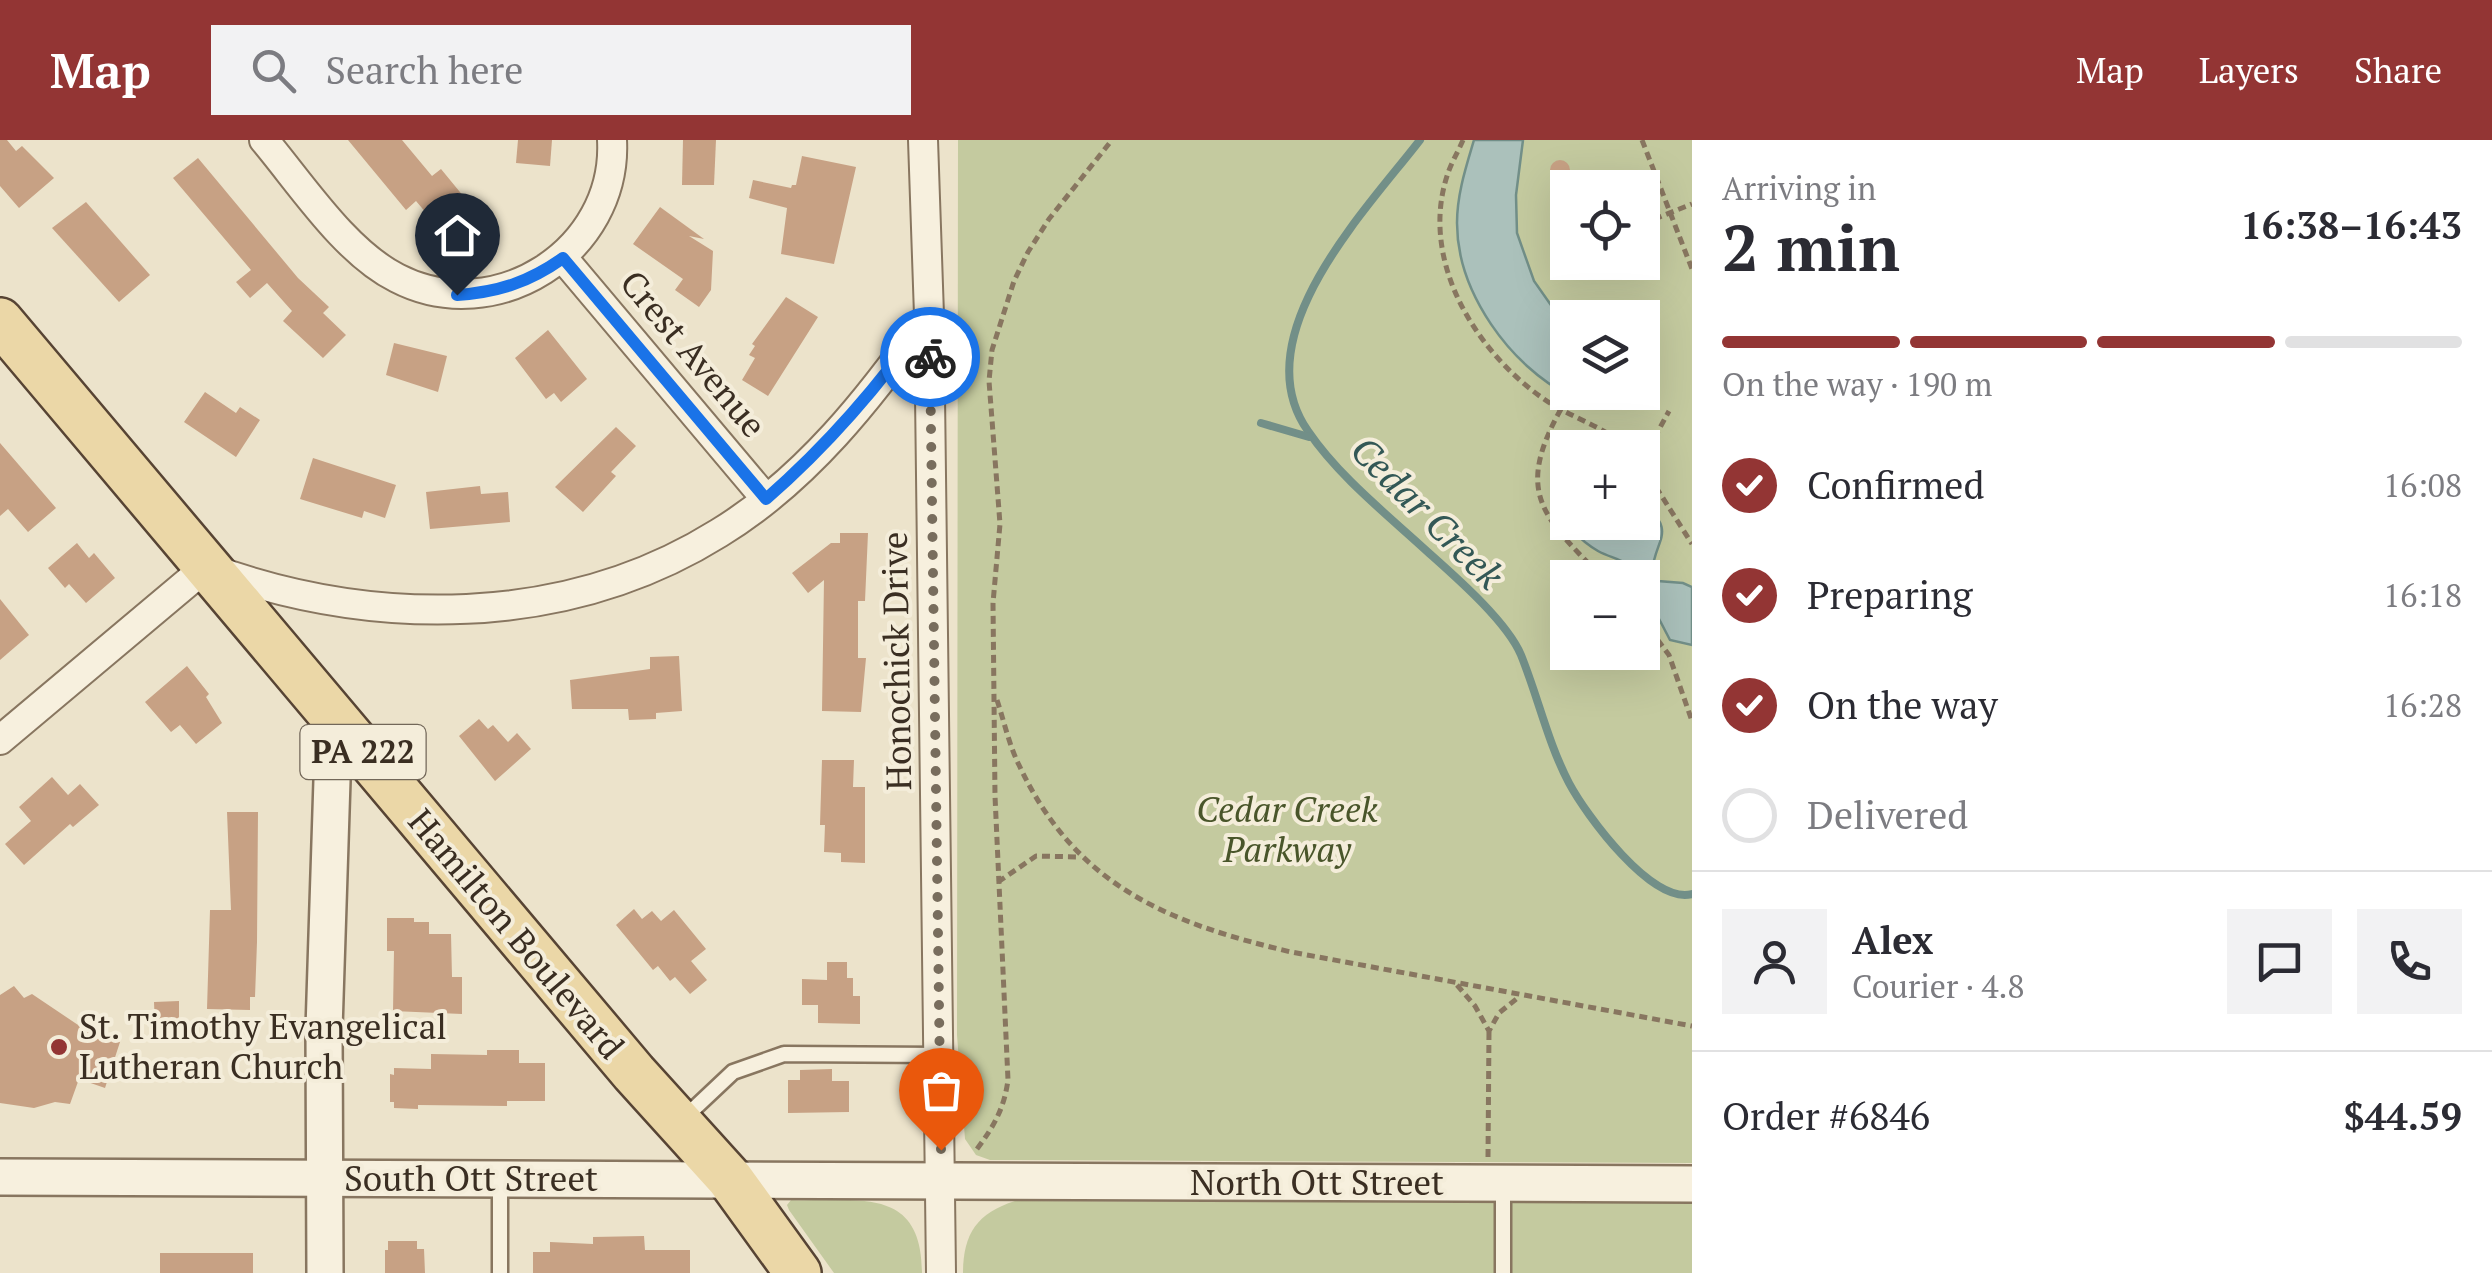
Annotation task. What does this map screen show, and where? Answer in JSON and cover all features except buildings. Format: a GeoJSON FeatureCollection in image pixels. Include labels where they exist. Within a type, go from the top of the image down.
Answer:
{"type":"FeatureCollection","features":[{"type":"Feature","properties":{"kind":"main road","name":"Hamilton Boulevard"},"geometry":{"type":"LineString","coordinates":[[0,321],[678,1123],[730,1179],[798,1273]]}},
{"type":"Feature","properties":{"kind":"street"},"geometry":{"type":"LineString","coordinates":[[264,140],[371,262],[426,290],[457,295],[488,293],[538,276],[563,258],[598,210],[607,184],[612,140]]}},
{"type":"Feature","properties":{"kind":"street","name":"Honochick Drive"},"geometry":{"type":"LineString","coordinates":[[923,140],[929,315],[941,1273]]}},
{"type":"Feature","properties":{"kind":"street","name":"Crest Avenue"},"geometry":{"type":"LineString","coordinates":[[563,258],[766,499]]}},
{"type":"Feature","properties":{"kind":"street"},"geometry":{"type":"LineString","coordinates":[[0,740],[206,568],[284,593],[344,605],[446,611],[508,606],[568,594],[664,561],[719,533],[803,466],[855,414],[929,315]]}},
{"type":"Feature","properties":{"kind":"street"},"geometry":{"type":"LineString","coordinates":[[324,1273],[324,1028],[334,718]]}},
{"type":"Feature","properties":{"kind":"street","name":"North Ott Street"},"geometry":{"type":"LineString","coordinates":[[941,1182],[1495,1171],[1692,1184]]}},
{"type":"Feature","properties":{"kind":"street","name":"South Ott Street"},"geometry":{"type":"LineString","coordinates":[[0,1177],[941,1182]]}},
{"type":"Feature","properties":{"kind":"lane"},"geometry":{"type":"LineString","coordinates":[[678,1123],[734,1072],[784,1054],[940,1055]]}},
{"type":"Feature","properties":{"kind":"lane"},"geometry":{"type":"LineString","coordinates":[[1495,1171],[1503,1273]]}},
{"type":"Feature","properties":{"kind":"lane"},"geometry":{"type":"LineString","coordinates":[[500,1179],[500,1273]]}},
{"type":"Feature","properties":{"kind":"path"},"geometry":{"type":"LineString","coordinates":[[976,1149],[997,1122],[1008,1080],[998,882],[994,603],[1000,524],[989,381],[992,350],[1028,252],[1112,140]]}},
{"type":"Feature","properties":{"kind":"path"},"geometry":{"type":"LineString","coordinates":[[1463,140],[1446,178],[1441,218],[1444,256],[1458,305],[1485,343],[1520,379],[1550,401]]}},
{"type":"Feature","properties":{"kind":"path"},"geometry":{"type":"LineString","coordinates":[[1642,140],[1692,270]]}},
{"type":"Feature","properties":{"kind":"path"},"geometry":{"type":"LineString","coordinates":[[1660,216],[1692,204]]}},
{"type":"Feature","properties":{"kind":"path"},"geometry":{"type":"LineString","coordinates":[[1559,410],[1549,430],[1536,488],[1539,502],[1565,540],[1585,560]]}},
{"type":"Feature","properties":{"kind":"path"},"geometry":{"type":"LineString","coordinates":[[1564,410],[1604,430]]}},
{"type":"Feature","properties":{"kind":"path"},"geometry":{"type":"LineString","coordinates":[[1658,430],[1668,411]]}},
{"type":"Feature","properties":{"kind":"path"},"geometry":{"type":"LineString","coordinates":[[1660,492],[1692,544]]}},
{"type":"Feature","properties":{"kind":"path"},"geometry":{"type":"LineString","coordinates":[[1660,644],[1668,655],[1692,721]]}},
{"type":"Feature","properties":{"kind":"path"},"geometry":{"type":"LineString","coordinates":[[994,692],[1018,763],[1036,796],[1081,857],[1164,914],[1230,937],[1692,1026]]}},
{"type":"Feature","properties":{"kind":"path"},"geometry":{"type":"LineString","coordinates":[[998,882],[1036,856],[1081,857]]}},
{"type":"Feature","properties":{"kind":"path"},"geometry":{"type":"LineString","coordinates":[[1455,982],[1475,1006],[1488,1031],[1495,1171]]}},
{"type":"Feature","properties":{"kind":"path"},"geometry":{"type":"LineString","coordinates":[[1488,1031],[1500,1013],[1522,995]]}},
{"type":"Feature","properties":{"kind":"green space","name":"Cedar Creek Parkway"},"geometry":{"type":"Polygon","coordinates":[[[958,140],[1692,140],[1692,1163],[990,1160],[976,1155],[965,1139],[957,1035],[958,140]]]}},
{"type":"Feature","properties":{"kind":"green space"},"geometry":{"type":"Polygon","coordinates":[[[791,1200],[861,1201],[898,1212],[911,1225],[919,1245],[922,1273],[834,1273],[789,1210],[791,1200]]]}},
{"type":"Feature","properties":{"kind":"green space"},"geometry":{"type":"Polygon","coordinates":[[[1015,1201],[1692,1203],[1692,1273],[963,1273],[966,1247],[975,1227],[991,1212],[1015,1201]]]}},
{"type":"Feature","properties":{"kind":"water"},"geometry":{"type":"Polygon","coordinates":[[[1474,140],[1523,140],[1516,195],[1517,233],[1534,281],[1550,304],[1550,384],[1508,346],[1477,300],[1459,249],[1460,191],[1474,140]]]}},
{"type":"Feature","properties":{"kind":"water"},"geometry":{"type":"Polygon","coordinates":[[[1660,523],[1662,535],[1654,560],[1618,560],[1583,540],[1660,540],[1660,523]]]}},
{"type":"Feature","properties":{"kind":"water"},"geometry":{"type":"Polygon","coordinates":[[[1660,581],[1692,587],[1692,645],[1670,640],[1660,621],[1660,581]]]}},
{"type":"Feature","properties":{"kind":"waterway","name":"Cedar Creek"},"geometry":{"type":"LineString","coordinates":[[1420,140],[1343,238],[1319,276],[1300,316],[1290,356],[1292,394],[1308,431],[1335,465],[1467,588],[1505,629],[1521,655],[1569,783],[1605,835],[1658,886],[1676,894],[1692,894]]}},
{"type":"Feature","properties":{"kind":"waterway"},"geometry":{"type":"LineString","coordinates":[[1261,423],[1309,437]]}},
{"type":"Feature","properties":{"kind":"way so far"},"geometry":{"type":"LineString","coordinates":[[930,357],[941,1150]]}},
{"type":"Feature","properties":{"kind":"place","name":"St. Timothy Evangelical Lutheran Church"},"geometry":{"type":"Point","coordinates":[59,1047]}},
{"type":"Feature","properties":{"kind":"route"},"geometry":{"type":"LineString","coordinates":[[457,295],[514,286],[538,276],[563,258],[766,499],[855,414],[929,315],[930,357]]}}]}
